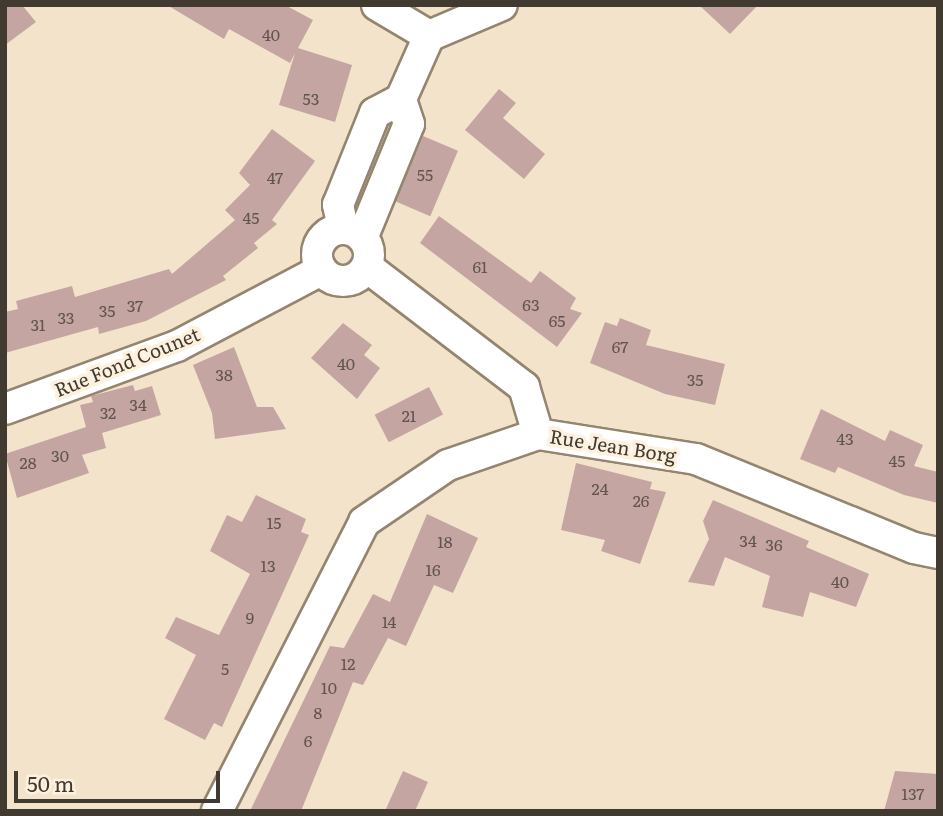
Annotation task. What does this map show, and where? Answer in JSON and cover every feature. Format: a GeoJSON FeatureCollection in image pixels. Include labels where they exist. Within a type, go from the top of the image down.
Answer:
{"type":"FeatureCollection","features":[{"type":"Feature","properties":{"kind":"street"},"geometry":{"type":"LineString","coordinates":[[377,5],[429,36]]}},
{"type":"Feature","properties":{"kind":"street"},"geometry":{"type":"LineString","coordinates":[[353,232],[409,124],[401,99],[429,36],[502,5]]}},
{"type":"Feature","properties":{"kind":"street"},"geometry":{"type":"LineString","coordinates":[[353,232],[370,251],[367,267],[354,279],[335,280],[321,270],[317,251],[325,234],[353,232]]}},
{"type":"Feature","properties":{"kind":"street"},"geometry":{"type":"LineString","coordinates":[[367,267],[523,387],[538,434]]}},
{"type":"Feature","properties":{"kind":"street","name":"Rue Fond Counet"},"geometry":{"type":"LineString","coordinates":[[5,409],[177,346],[321,270]]}},
{"type":"Feature","properties":{"kind":"street","name":"Rue Jean Borg"},"geometry":{"type":"LineString","coordinates":[[217,811],[364,522],[448,465],[538,434],[696,459],[915,548],[938,553]]}},
{"type":"Feature","properties":{"kind":"building"},"geometry":{"type":"Polygon","coordinates":[[[5,5],[22,5],[36,22],[5,45],[5,5]]]}},
{"type":"Feature","properties":{"kind":"building"},"geometry":{"type":"Polygon","coordinates":[[[167,5],[285,5],[313,20],[298,48],[352,65],[335,122],[279,105],[295,53],[290,63],[229,29],[224,39],[167,5]]]}},
{"type":"Feature","properties":{"kind":"building"},"geometry":{"type":"Polygon","coordinates":[[[699,5],[758,5],[730,34],[699,5]]]}},
{"type":"Feature","properties":{"kind":"building"},"geometry":{"type":"Polygon","coordinates":[[[499,89],[516,103],[503,118],[545,154],[524,179],[465,130],[499,89]]]}},
{"type":"Feature","properties":{"kind":"building"},"geometry":{"type":"Polygon","coordinates":[[[272,129],[315,161],[272,220],[277,224],[254,243],[258,248],[223,276],[226,280],[146,321],[99,334],[98,327],[5,353],[5,312],[18,309],[16,301],[72,286],[75,297],[169,269],[172,274],[235,220],[225,210],[250,185],[239,173],[272,129]]]}},
{"type":"Feature","properties":{"kind":"building"},"geometry":{"type":"Polygon","coordinates":[[[423,136],[458,151],[430,216],[395,201],[423,136]]]}},
{"type":"Feature","properties":{"kind":"building"},"geometry":{"type":"Polygon","coordinates":[[[439,216],[531,283],[540,271],[576,298],[570,309],[582,313],[557,347],[420,243],[439,216]]]}},
{"type":"Feature","properties":{"kind":"building"},"geometry":{"type":"Polygon","coordinates":[[[620,318],[651,330],[646,345],[725,364],[715,405],[665,394],[590,363],[605,322],[617,326],[620,318]]]}},
{"type":"Feature","properties":{"kind":"building"},"geometry":{"type":"Polygon","coordinates":[[[343,323],[372,345],[364,355],[380,368],[357,399],[311,358],[343,323]]]}},
{"type":"Feature","properties":{"kind":"building"},"geometry":{"type":"Polygon","coordinates":[[[234,347],[257,407],[273,407],[286,429],[215,439],[212,413],[193,365],[234,347]]]}},
{"type":"Feature","properties":{"kind":"building"},"geometry":{"type":"Polygon","coordinates":[[[133,385],[135,391],[152,386],[161,415],[102,433],[106,448],[82,455],[89,473],[17,498],[5,454],[86,427],[80,405],[93,402],[91,396],[133,385]]]}},
{"type":"Feature","properties":{"kind":"building"},"geometry":{"type":"Polygon","coordinates":[[[429,387],[443,415],[389,442],[375,415],[429,387]]]}},
{"type":"Feature","properties":{"kind":"building"},"geometry":{"type":"Polygon","coordinates":[[[821,409],[885,441],[890,430],[923,445],[914,466],[938,472],[938,503],[904,495],[838,467],[835,473],[800,459],[821,409]]]}},
{"type":"Feature","properties":{"kind":"building"},"geometry":{"type":"Polygon","coordinates":[[[576,463],[652,482],[650,489],[666,492],[640,564],[601,551],[605,540],[561,530],[576,463]]]}},
{"type":"Feature","properties":{"kind":"building"},"geometry":{"type":"Polygon","coordinates":[[[256,495],[306,519],[301,532],[309,535],[222,727],[214,723],[205,740],[164,719],[196,655],[165,638],[176,617],[219,635],[250,574],[210,551],[227,515],[242,522],[256,495]]]}},
{"type":"Feature","properties":{"kind":"building"},"geometry":{"type":"Polygon","coordinates":[[[713,500],[809,541],[806,547],[869,574],[856,607],[810,592],[803,617],[762,607],[770,576],[725,557],[714,586],[688,582],[709,539],[703,521],[713,500]]]}},
{"type":"Feature","properties":{"kind":"building"},"geometry":{"type":"Polygon","coordinates":[[[427,514],[478,538],[453,593],[434,585],[406,646],[388,638],[363,685],[353,682],[301,811],[250,811],[330,646],[344,648],[373,594],[390,602],[427,514]]]}},
{"type":"Feature","properties":{"kind":"building"},"geometry":{"type":"Polygon","coordinates":[[[403,771],[428,782],[415,811],[385,811],[403,771]]]}},
{"type":"Feature","properties":{"kind":"building"},"geometry":{"type":"Polygon","coordinates":[[[895,771],[938,774],[938,811],[884,811],[895,771]]]}}]}
